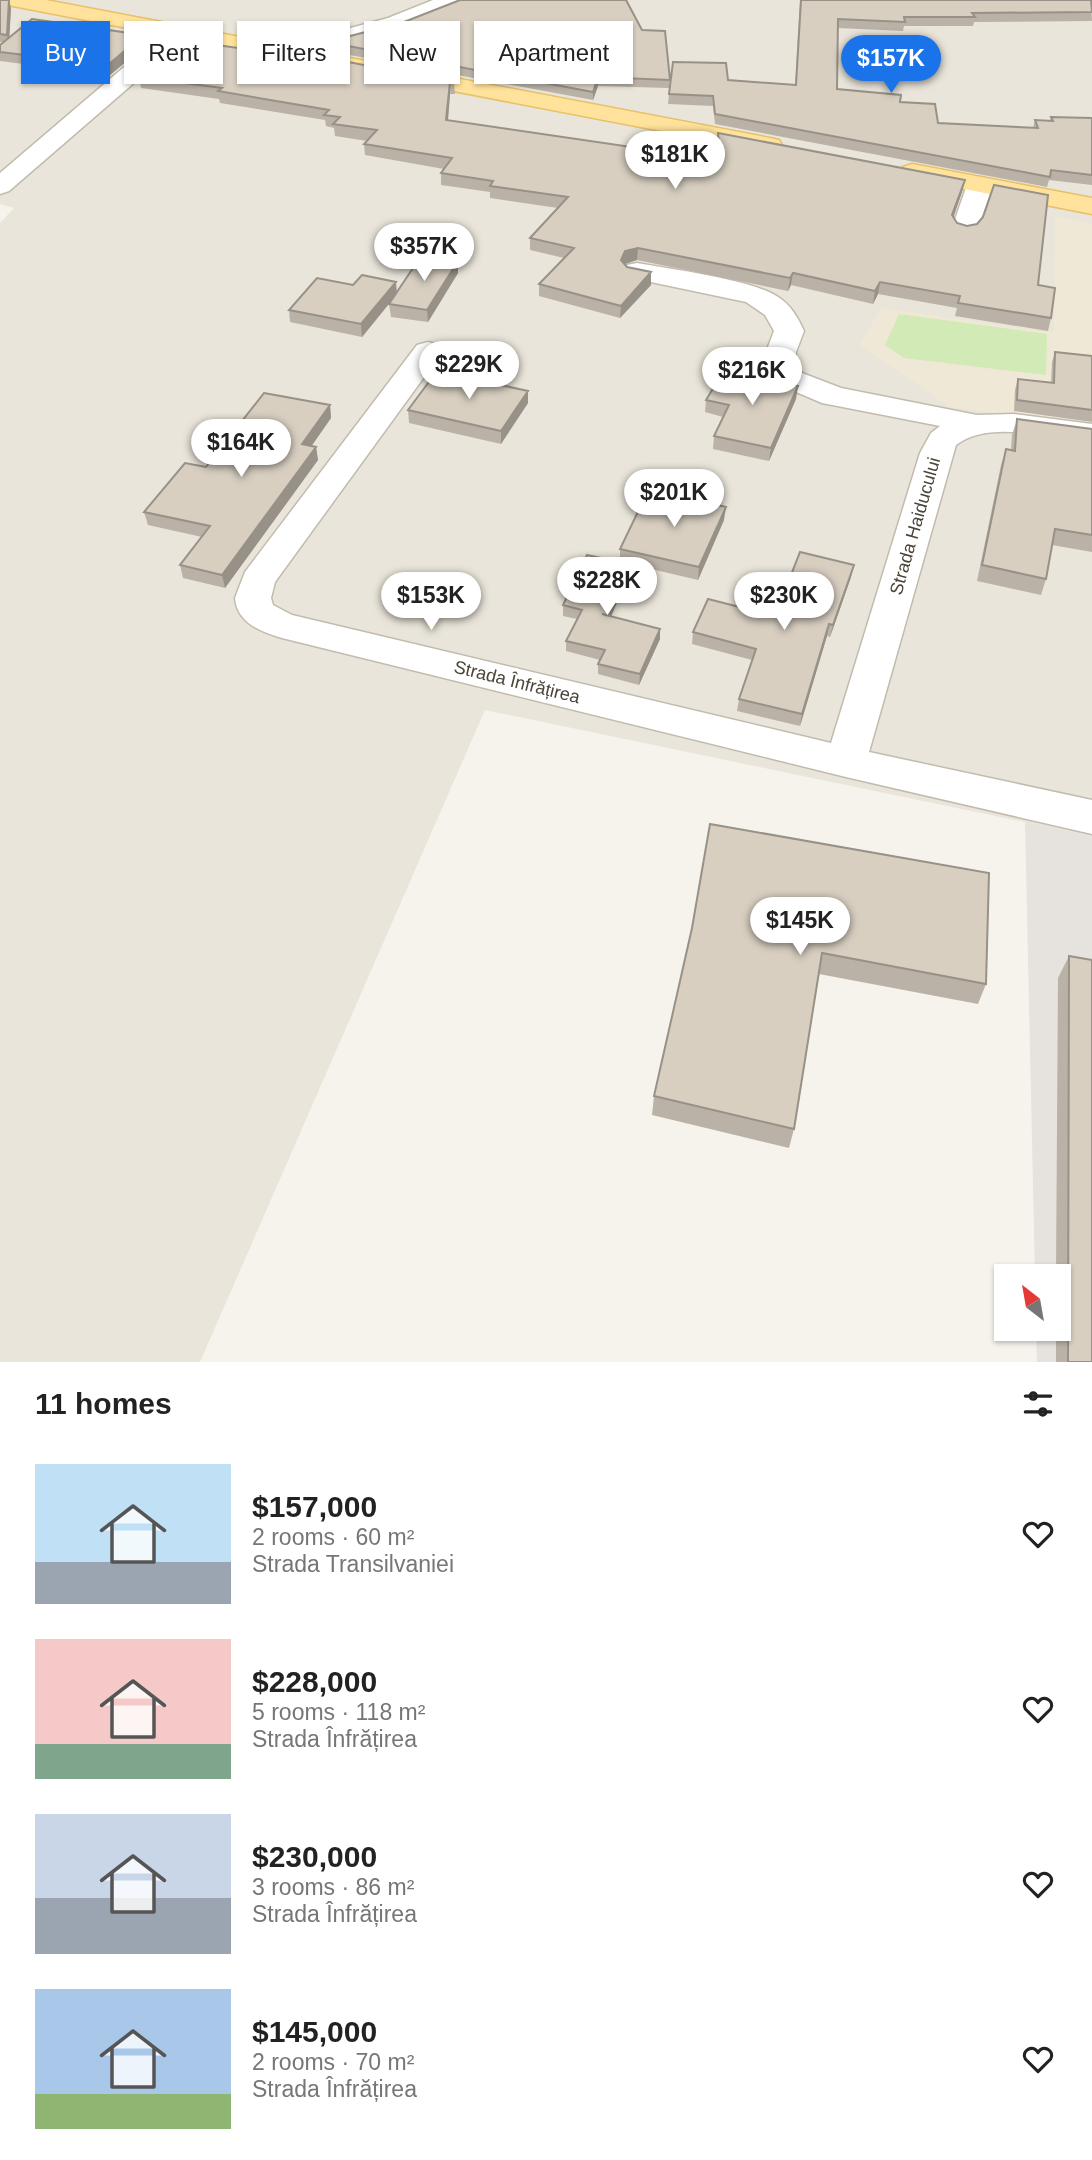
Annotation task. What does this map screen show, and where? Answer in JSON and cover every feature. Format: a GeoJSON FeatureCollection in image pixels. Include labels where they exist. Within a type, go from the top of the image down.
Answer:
{"type":"FeatureCollection","features":[{"type":"Feature","properties":{"kind":"main road"},"geometry":{"type":"LineString","coordinates":[[13,0],[124,22]]}},
{"type":"Feature","properties":{"kind":"main road"},"geometry":{"type":"LineString","coordinates":[[350,64],[790,148]]}},
{"type":"Feature","properties":{"kind":"main road"},"geometry":{"type":"LineString","coordinates":[[885,166],[1092,206]]}},
{"type":"Feature","properties":{"kind":"street"},"geometry":{"type":"LineString","coordinates":[[350,35],[396,23],[451,0]]}},
{"type":"Feature","properties":{"kind":"street"},"geometry":{"type":"LineString","coordinates":[[0,186],[124,79]]}},
{"type":"Feature","properties":{"kind":"street"},"geometry":{"type":"LineString","coordinates":[[965,228],[980,184]]}},
{"type":"Feature","properties":{"kind":"street"},"geometry":{"type":"LineString","coordinates":[[637,271],[754,295],[772,303],[782,315],[789,331],[780,352],[780,365],[792,379],[833,396],[977,424]]}},
{"type":"Feature","properties":{"kind":"street","name":"Strada Înfrățirea"},"geometry":{"type":"LineString","coordinates":[[428,351],[258,580],[251,597],[254,609],[282,625],[846,762],[1092,817]]}},
{"type":"Feature","properties":{"kind":"street","name":"Strada Haiducului"},"geometry":{"type":"LineString","coordinates":[[846,762],[936,453],[944,437],[956,430],[977,424],[998,422],[1092,434]]}},
{"type":"Feature","properties":{"kind":"shaded area"},"geometry":{"type":"Polygon","coordinates":[[[0,0],[1092,0],[1092,836],[485,710],[200,1362],[0,1362],[0,223],[14,208],[0,204],[0,0]]]}},
{"type":"Feature","properties":{"kind":"shaded area"},"geometry":{"type":"Polygon","coordinates":[[[1055,216],[1092,224],[1092,425],[950,407],[860,345],[881,308],[1054,333],[1055,216]]]}},
{"type":"Feature","properties":{"kind":"shaded area"},"geometry":{"type":"Polygon","coordinates":[[[1025,822],[1092,836],[1092,1362],[1037,1362],[1036,1341],[1071,1341],[1071,1264],[1035,1264],[1025,822]]]}},
{"type":"Feature","properties":{"kind":"green space"},"geometry":{"type":"Polygon","coordinates":[[[899,314],[1047,334],[1046,375],[904,358],[885,345],[899,314]]]}},
{"type":"Feature","properties":{"kind":"building"},"geometry":{"type":"Polygon","coordinates":[[[0,0],[9,0],[7,35],[0,34],[0,0]]]}},
{"type":"Feature","properties":{"kind":"building"},"geometry":{"type":"Polygon","coordinates":[[[460,0],[626,0],[642,30],[665,31],[670,80],[633,78],[633,21],[474,21],[474,70],[460,67],[460,21],[407,21],[460,0]]]}},
{"type":"Feature","properties":{"kind":"building"},"geometry":{"type":"Polygon","coordinates":[[[801,0],[1091,0],[1092,12],[972,13],[975,17],[904,17],[905,22],[838,19],[837,89],[901,95],[900,102],[935,104],[938,123],[1038,128],[1035,120],[1053,121],[1051,117],[1092,118],[1092,175],[1051,170],[1050,177],[715,114],[713,96],[669,94],[673,62],[726,63],[728,80],[796,85],[801,0]]]}},
{"type":"Feature","properties":{"kind":"building"},"geometry":{"type":"Polygon","coordinates":[[[21,28],[21,55],[0,52],[0,45],[21,28]]]}},
{"type":"Feature","properties":{"kind":"building"},"geometry":{"type":"Polygon","coordinates":[[[110,30],[124,32],[124,51],[110,63],[110,30]]]}},
{"type":"Feature","properties":{"kind":"building"},"geometry":{"type":"Polygon","coordinates":[[[364,32],[364,49],[350,46],[350,36],[364,32]]]}},
{"type":"Feature","properties":{"kind":"building"},"geometry":{"type":"Polygon","coordinates":[[[223,46],[237,48],[237,84],[350,84],[350,62],[364,65],[364,84],[450,84],[446,120],[672,153],[674,150],[720,157],[718,133],[965,180],[952,215],[957,223],[967,226],[977,224],[983,217],[994,185],[1048,195],[1038,285],[1055,288],[1051,318],[958,303],[960,296],[880,282],[875,291],[793,273],[790,278],[638,248],[625,251],[621,260],[627,267],[651,272],[621,306],[539,284],[574,248],[530,238],[568,197],[490,186],[493,181],[441,173],[452,158],[364,144],[377,130],[333,124],[340,117],[324,115],[329,110],[218,91],[222,88],[192,84],[223,84],[223,46]]]}},
{"type":"Feature","properties":{"kind":"building"},"geometry":{"type":"Polygon","coordinates":[[[550,84],[596,84],[593,92],[550,84]]]}},
{"type":"Feature","properties":{"kind":"building"},"geometry":{"type":"Polygon","coordinates":[[[421,256],[458,261],[427,310],[389,304],[421,256]]]}},
{"type":"Feature","properties":{"kind":"building"},"geometry":{"type":"Polygon","coordinates":[[[362,275],[396,282],[361,324],[289,310],[317,278],[353,285],[362,275]]]}},
{"type":"Feature","properties":{"kind":"building"},"geometry":{"type":"Polygon","coordinates":[[[1055,352],[1092,356],[1092,410],[1017,400],[1018,379],[1054,383],[1055,352]]]}},
{"type":"Feature","properties":{"kind":"building"},"geometry":{"type":"Polygon","coordinates":[[[725,369],[798,386],[771,448],[714,436],[729,405],[706,400],[725,369]]]}},
{"type":"Feature","properties":{"kind":"building"},"geometry":{"type":"Polygon","coordinates":[[[437,371],[528,391],[501,431],[408,410],[437,371]]]}},
{"type":"Feature","properties":{"kind":"building"},"geometry":{"type":"Polygon","coordinates":[[[264,393],[330,405],[302,444],[316,447],[222,575],[180,565],[210,526],[144,512],[185,463],[206,467],[264,393]]]}},
{"type":"Feature","properties":{"kind":"building"},"geometry":{"type":"Polygon","coordinates":[[[1017,419],[1092,429],[1092,535],[1055,529],[1046,579],[982,565],[1006,449],[1015,451],[1017,419]]]}},
{"type":"Feature","properties":{"kind":"building"},"geometry":{"type":"Polygon","coordinates":[[[646,495],[672,500],[674,495],[726,507],[699,567],[620,549],[646,495]]]}},
{"type":"Feature","properties":{"kind":"building"},"geometry":{"type":"Polygon","coordinates":[[[800,552],[854,565],[833,625],[829,624],[802,714],[739,699],[756,649],[693,632],[708,599],[775,616],[800,552]]]}},
{"type":"Feature","properties":{"kind":"building"},"geometry":{"type":"Polygon","coordinates":[[[587,555],[630,564],[608,615],[602,614],[660,629],[640,674],[598,664],[605,650],[566,641],[582,610],[563,605],[587,555]]]}},
{"type":"Feature","properties":{"kind":"building"},"geometry":{"type":"Polygon","coordinates":[[[710,824],[989,873],[986,984],[822,953],[794,1129],[654,1096],[692,928],[710,824]]]}},
{"type":"Feature","properties":{"kind":"building"},"geometry":{"type":"Polygon","coordinates":[[[1069,956],[1092,960],[1092,1362],[1068,1362],[1068,1341],[1071,1341],[1071,1264],[1068,1264],[1069,956]]]}}]}
